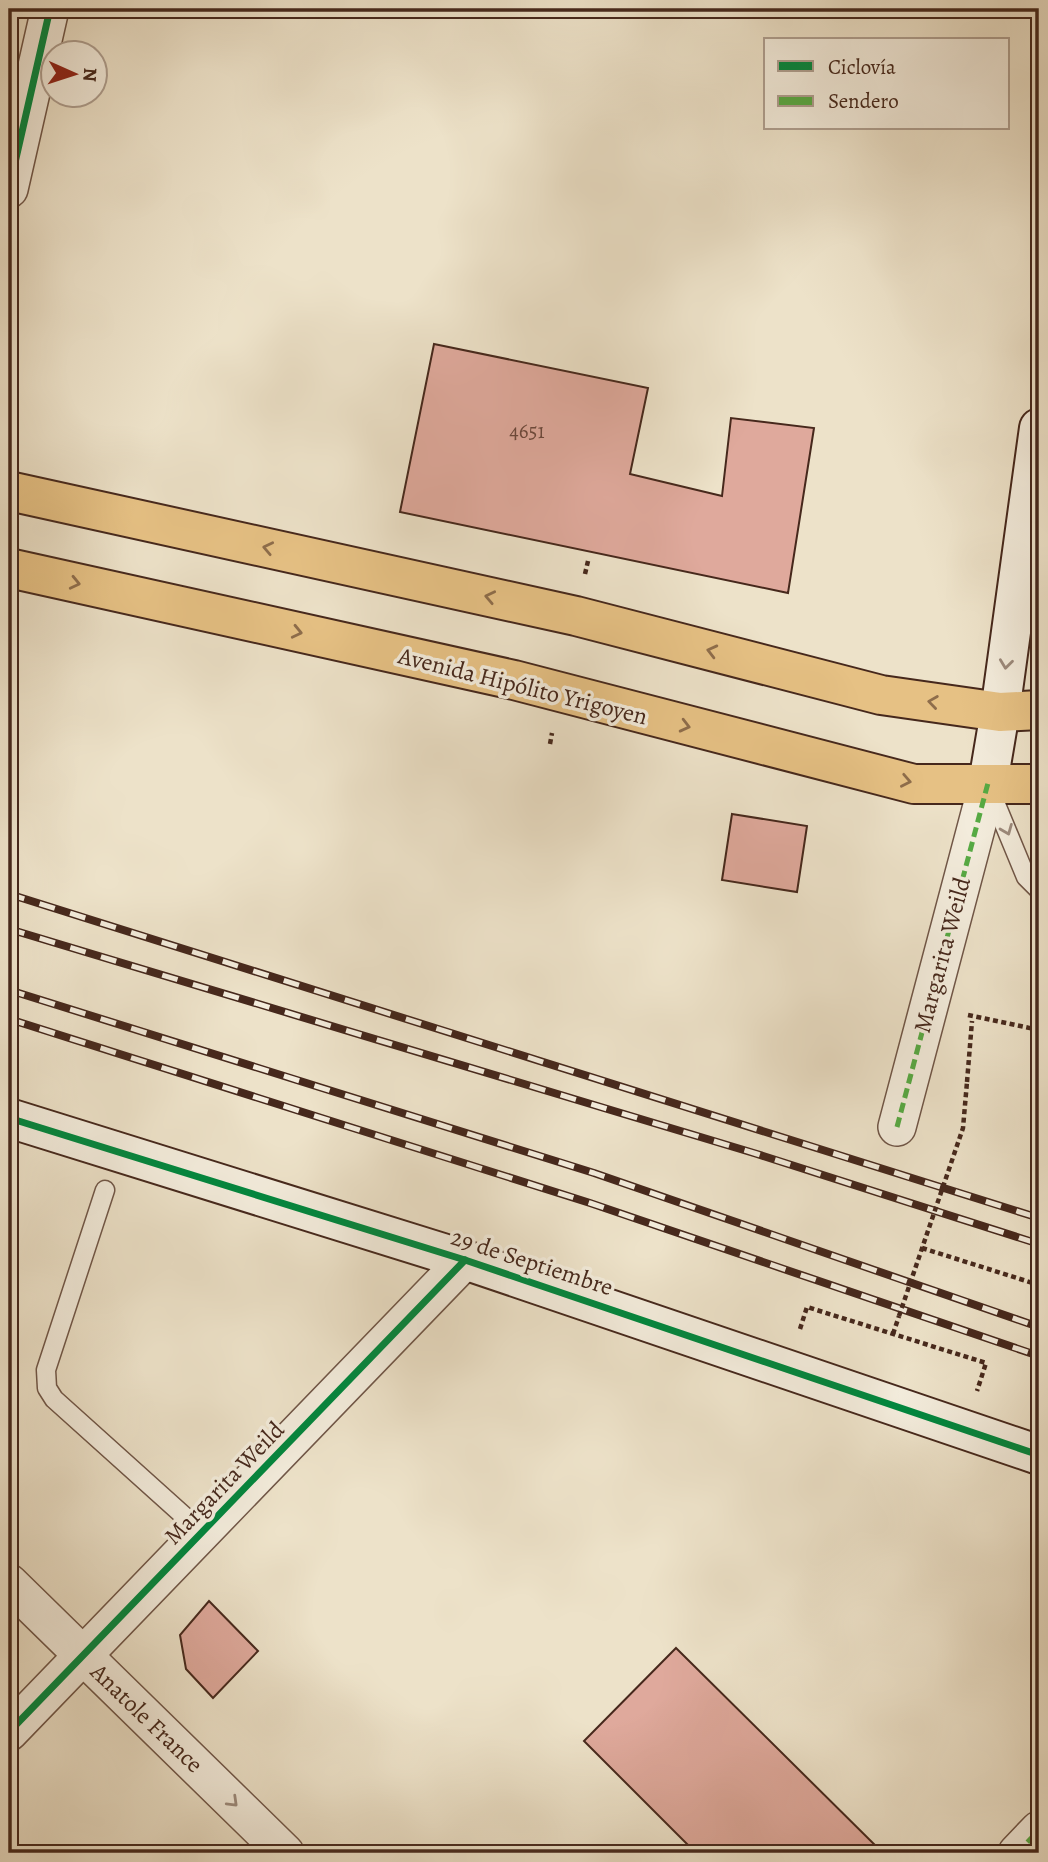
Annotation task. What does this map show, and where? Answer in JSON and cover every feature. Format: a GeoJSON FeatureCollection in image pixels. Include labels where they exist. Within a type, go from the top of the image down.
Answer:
{"type":"FeatureCollection","features":[{"type":"Feature","properties":{"kind":"main road"},"geometry":{"type":"LineString","coordinates":[[9,491],[576,616],[881,695],[1000,712],[1039,710]]}},
{"type":"Feature","properties":{"kind":"main road","name":"Avenida Hipólito Yrigoyen"},"geometry":{"type":"LineString","coordinates":[[9,568],[514,680],[914,784],[1039,784]]}},
{"type":"Feature","properties":{"kind":"street"},"geometry":{"type":"LineString","coordinates":[[9,189],[50,9]]}},
{"type":"Feature","properties":{"kind":"street"},"geometry":{"type":"LineString","coordinates":[[988,783],[1039,428]]}},
{"type":"Feature","properties":{"kind":"street","name":"Margarita Weild"},"geometry":{"type":"LineString","coordinates":[[897,1128],[988,783]]}},
{"type":"Feature","properties":{"kind":"street","name":"29 de Septiembre"},"geometry":{"type":"LineString","coordinates":[[9,1118],[466,1260],[1039,1455]]}},
{"type":"Feature","properties":{"kind":"street","name":"Margarita Weild"},"geometry":{"type":"LineString","coordinates":[[9,1732],[466,1260]]}},
{"type":"Feature","properties":{"kind":"street","name":"Anatole France"},"geometry":{"type":"LineString","coordinates":[[9,1583],[285,1853]]}},
{"type":"Feature","properties":{"kind":"street"},"geometry":{"type":"LineString","coordinates":[[1017,1853],[1039,1830]]}},
{"type":"Feature","properties":{"kind":"lane"},"geometry":{"type":"LineString","coordinates":[[988,783],[1035,882]]}},
{"type":"Feature","properties":{"kind":"lane"},"geometry":{"type":"LineString","coordinates":[[105,1190],[46,1370],[47,1388],[54,1399],[203,1533]]}},
{"type":"Feature","properties":{"kind":"path"},"geometry":{"type":"LineString","coordinates":[[928,1007],[1039,1030]]}},
{"type":"Feature","properties":{"kind":"path"},"geometry":{"type":"LineString","coordinates":[[893,1334],[962,1128],[972,1016]]}},
{"type":"Feature","properties":{"kind":"path"},"geometry":{"type":"LineString","coordinates":[[922,1248],[1039,1285]]}},
{"type":"Feature","properties":{"kind":"path"},"geometry":{"type":"LineString","coordinates":[[807,1307],[986,1363]]}},
{"type":"Feature","properties":{"kind":"building"},"geometry":{"type":"Polygon","coordinates":[[[434,344],[648,388],[630,474],[722,496],[731,418],[814,428],[788,593],[400,512],[434,344]]]}},
{"type":"Feature","properties":{"kind":"building"},"geometry":{"type":"Polygon","coordinates":[[[732,814],[807,826],[797,892],[722,880],[732,814]]]}},
{"type":"Feature","properties":{"kind":"building"},"geometry":{"type":"Polygon","coordinates":[[[209,1601],[258,1651],[213,1698],[186,1669],[180,1635],[209,1601]]]}},
{"type":"Feature","properties":{"kind":"building"},"geometry":{"type":"Polygon","coordinates":[[[676,1648],[883,1853],[696,1853],[584,1741],[676,1648]]]}},
{"type":"Feature","properties":{"kind":"railway"},"geometry":{"type":"LineString","coordinates":[[9,894],[1039,1218]]}},
{"type":"Feature","properties":{"kind":"railway"},"geometry":{"type":"LineString","coordinates":[[9,929],[757,1154],[1039,1244]]}},
{"type":"Feature","properties":{"kind":"railway"},"geometry":{"type":"LineString","coordinates":[[9,990],[594,1173],[1039,1327]]}},
{"type":"Feature","properties":{"kind":"railway"},"geometry":{"type":"LineString","coordinates":[[9,1019],[590,1203],[1039,1356]]}},
{"type":"Feature","properties":{"kind":"marked path"},"geometry":{"type":"LineString","coordinates":[[897,1127],[988,783]]}},
{"type":"Feature","properties":{"kind":"marked path"},"geometry":{"type":"LineString","coordinates":[[1017,1853],[1039,1830]]}},
{"type":"Feature","properties":{"kind":"cycle path"},"geometry":{"type":"LineString","coordinates":[[9,189],[50,9]]}},
{"type":"Feature","properties":{"kind":"cycle path"},"geometry":{"type":"LineString","coordinates":[[9,1118],[465,1260],[1039,1455]]}},
{"type":"Feature","properties":{"kind":"cycle path"},"geometry":{"type":"LineString","coordinates":[[9,1732],[465,1260]]}}]}
